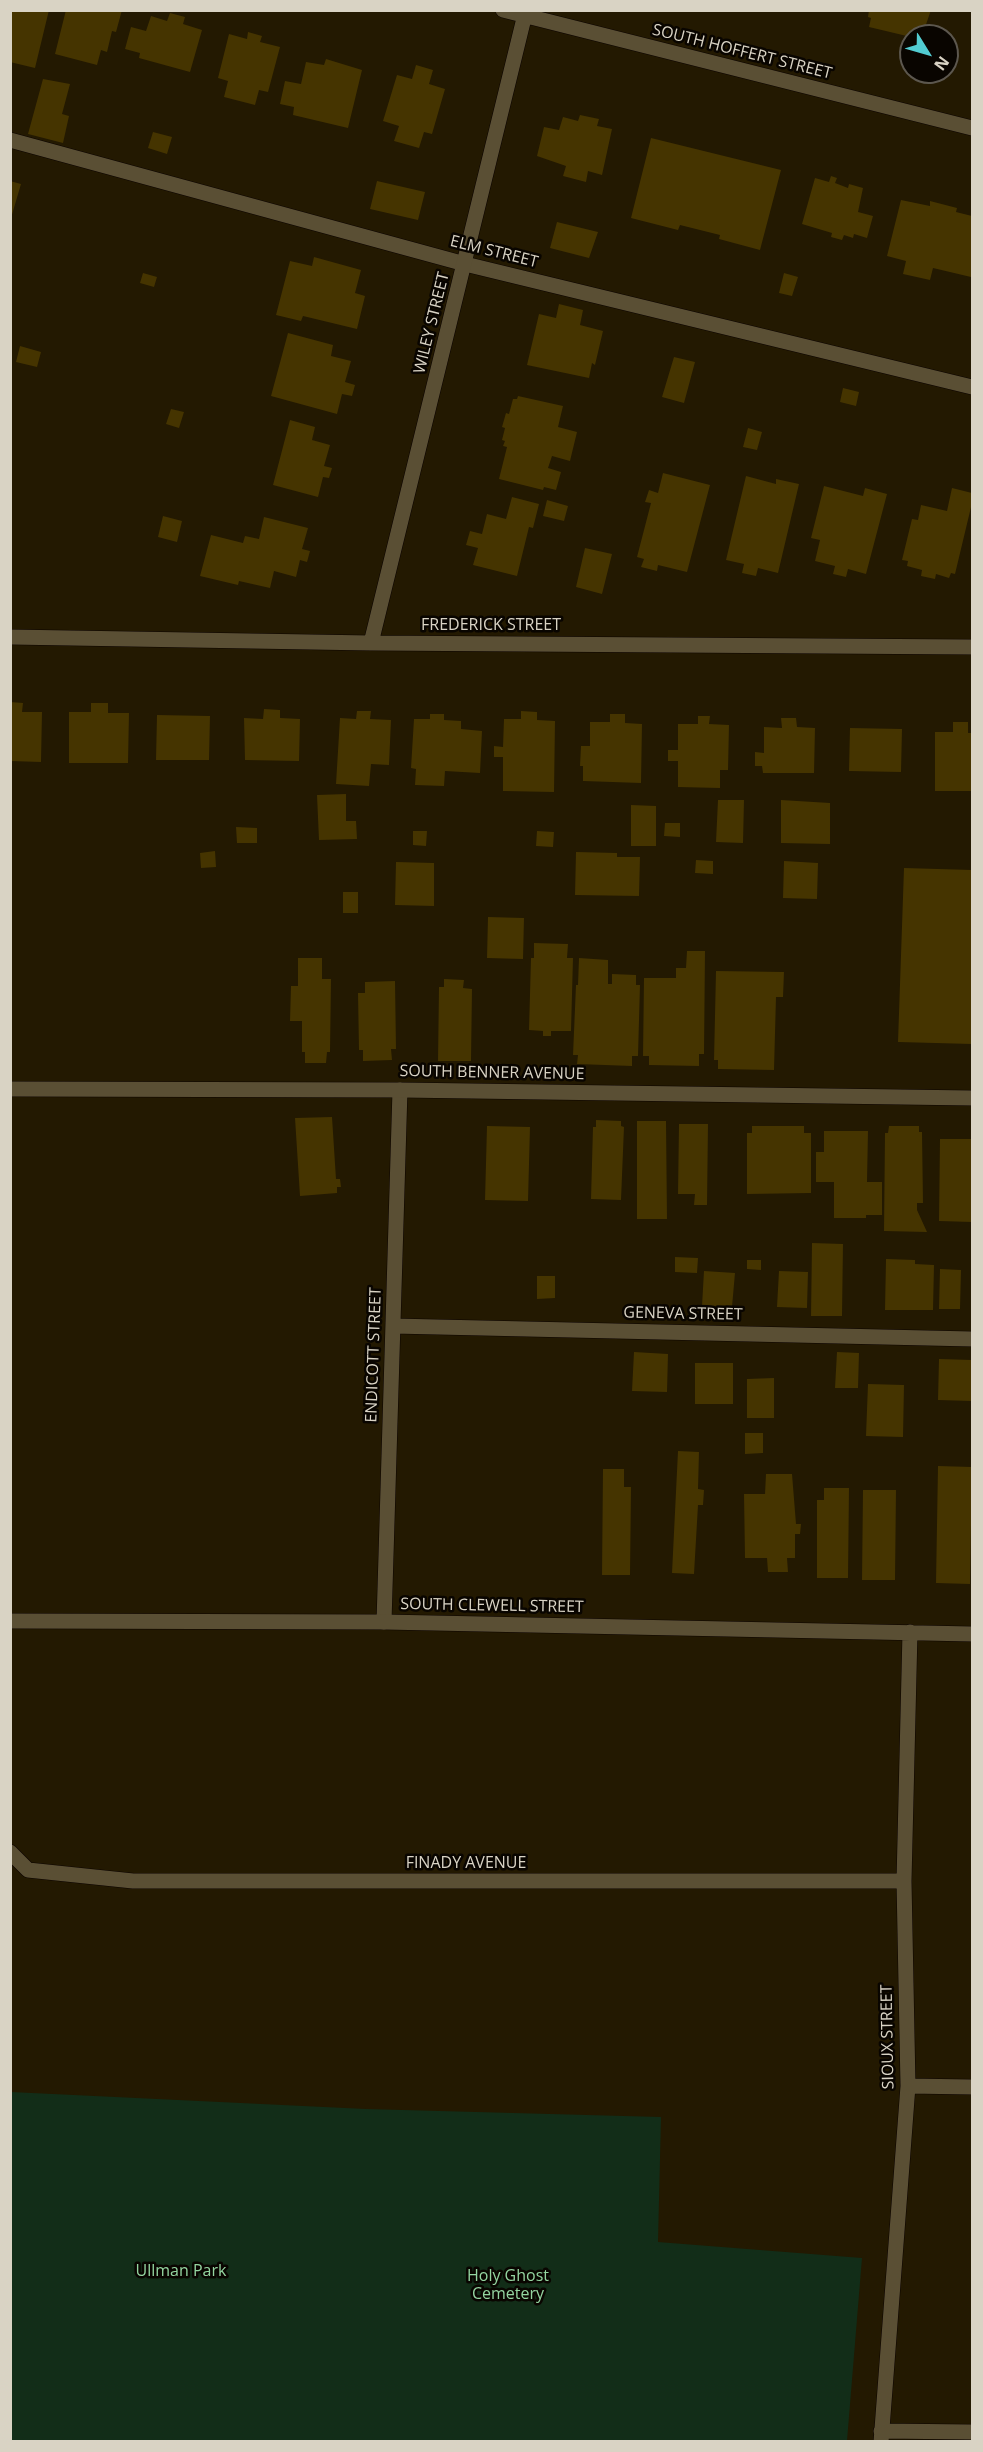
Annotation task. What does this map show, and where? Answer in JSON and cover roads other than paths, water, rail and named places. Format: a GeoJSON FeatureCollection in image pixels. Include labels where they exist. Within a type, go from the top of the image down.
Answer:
{"type":"FeatureCollection","features":[{"type":"Feature","properties":{"kind":"street","name":"SOUTH HOFFERT STREET"},"geometry":{"type":"LineString","coordinates":[[503,10],[525,13],[972,128]]}},
{"type":"Feature","properties":{"kind":"street","name":"WILEY STREET"},"geometry":{"type":"LineString","coordinates":[[371,643],[525,13]]}},
{"type":"Feature","properties":{"kind":"street","name":"ELM STREET"},"geometry":{"type":"LineString","coordinates":[[10,140],[465,264],[972,387]]}},
{"type":"Feature","properties":{"kind":"street","name":"FREDERICK STREET"},"geometry":{"type":"LineString","coordinates":[[10,636],[371,643],[972,647]]}},
{"type":"Feature","properties":{"kind":"street","name":"SOUTH BENNER AVENUE"},"geometry":{"type":"LineString","coordinates":[[10,1089],[400,1090],[972,1098]]}},
{"type":"Feature","properties":{"kind":"street","name":"ENDICOTT STREET"},"geometry":{"type":"LineString","coordinates":[[384,1622],[400,1090]]}},
{"type":"Feature","properties":{"kind":"street","name":"GENEVA STREET"},"geometry":{"type":"LineString","coordinates":[[393,1326],[972,1339]]}},
{"type":"Feature","properties":{"kind":"street","name":"SOUTH CLEWELL STREET"},"geometry":{"type":"LineString","coordinates":[[10,1621],[384,1622],[972,1634]]}},
{"type":"Feature","properties":{"kind":"street","name":"SIOUX STREET"},"geometry":{"type":"LineString","coordinates":[[881,2436],[908,2086],[904,1881],[910,1632]]}},
{"type":"Feature","properties":{"kind":"street","name":"FINADY AVENUE"},"geometry":{"type":"LineString","coordinates":[[10,1852],[28,1870],[134,1881],[904,1881]]}},
{"type":"Feature","properties":{"kind":"street"},"geometry":{"type":"LineString","coordinates":[[908,2086],[972,2087]]}},
{"type":"Feature","properties":{"kind":"street"},"geometry":{"type":"LineString","coordinates":[[881,2436],[972,2432]]}},
{"type":"Feature","properties":{"kind":"park label","name":"Ullman Park"},"geometry":{"type":"Point","coordinates":[181,2271]}},
{"type":"Feature","properties":{"kind":"park label","name":"Holy Ghost Cemetery"},"geometry":{"type":"Point","coordinates":[508,2285]}}]}
